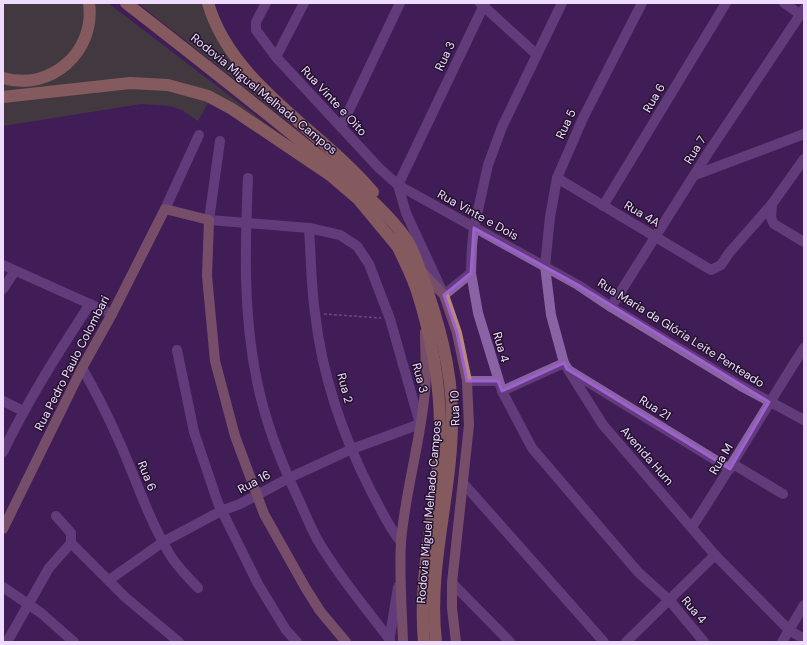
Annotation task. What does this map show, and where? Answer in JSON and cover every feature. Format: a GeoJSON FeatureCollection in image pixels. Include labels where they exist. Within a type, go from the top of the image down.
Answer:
{"type":"FeatureCollection","features":[{"type":"Feature","properties":{"kind":"highway"},"geometry":{"type":"LineString","coordinates":[[3,78],[20,81],[38,79],[52,74],[70,62],[81,49],[88,32],[89,3]]}},
{"type":"Feature","properties":{"kind":"highway","name":"Rodovia Miguel Melhado Campos"},"geometry":{"type":"LineString","coordinates":[[126,3],[345,176],[403,234],[420,270],[432,304],[445,352],[452,414],[450,456],[436,575],[434,612],[436,642]]}},
{"type":"Feature","properties":{"kind":"highway"},"geometry":{"type":"LineString","coordinates":[[208,3],[218,29],[240,63],[269,94],[355,173],[380,200],[403,234]]}},
{"type":"Feature","properties":{"kind":"highway"},"geometry":{"type":"LineString","coordinates":[[3,97],[130,83],[168,85],[202,94],[232,109],[330,175],[358,199],[397,246]]}},
{"type":"Feature","properties":{"kind":"highway","name":"Rodovia Miguel Melhado Campos"},"geometry":{"type":"LineString","coordinates":[[381,211],[417,290],[434,364],[440,429],[422,593],[424,642]]}},
{"type":"Feature","properties":{"kind":"main road"},"geometry":{"type":"LineString","coordinates":[[165,209],[209,220],[207,276],[216,370],[235,436],[256,497],[305,587],[320,611],[346,642]]}},
{"type":"Feature","properties":{"kind":"main road","name":"Rua Pedro Paulo Colombari"},"geometry":{"type":"LineString","coordinates":[[3,529],[82,368],[112,314],[165,209]]}},
{"type":"Feature","properties":{"kind":"main road"},"geometry":{"type":"LineString","coordinates":[[420,270],[444,295]]}},
{"type":"Feature","properties":{"kind":"main road","name":"Rua 10"},"geometry":{"type":"LineString","coordinates":[[444,295],[457,333],[467,381],[469,425],[452,583],[452,608],[456,642]]}},
{"type":"Feature","properties":{"kind":"main road"},"geometry":{"type":"LineString","coordinates":[[420,424],[425,389],[425,320]]}},
{"type":"Feature","properties":{"kind":"main road","name":"Rua 3"},"geometry":{"type":"LineString","coordinates":[[400,576],[401,542],[408,484],[420,424]]}},
{"type":"Feature","properties":{"kind":"main road"},"geometry":{"type":"LineString","coordinates":[[400,576],[403,642]]}},
{"type":"Feature","properties":{"kind":"street","name":"Rua Vinte e Oito"},"geometry":{"type":"LineString","coordinates":[[266,3],[256,22],[256,30],[276,57],[340,127],[379,168],[398,185]]}},
{"type":"Feature","properties":{"kind":"street"},"geometry":{"type":"LineString","coordinates":[[276,57],[304,3]]}},
{"type":"Feature","properties":{"kind":"street"},"geometry":{"type":"LineString","coordinates":[[340,127],[400,3]]}},
{"type":"Feature","properties":{"kind":"street","name":"Rua 4"},"geometry":{"type":"LineString","coordinates":[[562,3],[536,54],[494,147],[488,165],[474,228],[471,273],[478,313],[502,391],[538,456],[638,572],[670,601],[704,642]]}},
{"type":"Feature","properties":{"kind":"street","name":"Rua 5"},"geometry":{"type":"LineString","coordinates":[[545,266],[550,217],[557,178],[583,118],[642,3]]}},
{"type":"Feature","properties":{"kind":"street","name":"Rua 6"},"geometry":{"type":"LineString","coordinates":[[603,206],[726,3]]}},
{"type":"Feature","properties":{"kind":"street"},"geometry":{"type":"LineString","coordinates":[[784,3],[802,12]]}},
{"type":"Feature","properties":{"kind":"street"},"geometry":{"type":"LineString","coordinates":[[483,4],[536,54]]}},
{"type":"Feature","properties":{"kind":"street","name":"Rua 3"},"geometry":{"type":"LineString","coordinates":[[398,185],[483,4]]}},
{"type":"Feature","properties":{"kind":"street","name":"Rua 7"},"geometry":{"type":"LineString","coordinates":[[611,307],[695,175],[802,12]]}},
{"type":"Feature","properties":{"kind":"street"},"geometry":{"type":"LineString","coordinates":[[695,175],[804,134]]}},
{"type":"Feature","properties":{"kind":"street"},"geometry":{"type":"LineString","coordinates":[[165,209],[199,135]]}},
{"type":"Feature","properties":{"kind":"street"},"geometry":{"type":"LineString","coordinates":[[209,220],[220,141]]}},
{"type":"Feature","properties":{"kind":"street"},"geometry":{"type":"LineString","coordinates":[[803,164],[772,204],[771,218],[774,224],[804,242]]}},
{"type":"Feature","properties":{"kind":"street","name":"Rua 3"},"geometry":{"type":"LineString","coordinates":[[248,178],[246,223],[246,297],[256,374],[266,417],[289,478],[317,538],[332,563],[389,641]]}},
{"type":"Feature","properties":{"kind":"street","name":"Rua 4A"},"geometry":{"type":"LineString","coordinates":[[557,178],[708,269],[714,269],[721,266],[729,253],[772,204]]}},
{"type":"Feature","properties":{"kind":"street","name":"Rua Vinte e Dois"},"geometry":{"type":"LineString","coordinates":[[398,185],[545,266]]}},
{"type":"Feature","properties":{"kind":"street","name":"Rua 10"},"geometry":{"type":"LineString","coordinates":[[398,185],[406,213],[444,295]]}},
{"type":"Feature","properties":{"kind":"street","name":"Rua 3"},"geometry":{"type":"LineString","coordinates":[[209,220],[309,228],[340,235],[357,246],[369,264],[390,319],[420,424]]}},
{"type":"Feature","properties":{"kind":"street","name":"Rua 2"},"geometry":{"type":"LineString","coordinates":[[309,228],[315,314],[330,385],[340,421],[370,488],[394,533],[401,542]]}},
{"type":"Feature","properties":{"kind":"street"},"geometry":{"type":"LineString","coordinates":[[3,265],[112,314]]}},
{"type":"Feature","properties":{"kind":"street","name":"Rua Maria da Glória Leite Penteado"},"geometry":{"type":"LineString","coordinates":[[545,266],[769,402],[804,420]]}},
{"type":"Feature","properties":{"kind":"street","name":"Avenida Hum"},"geometry":{"type":"LineString","coordinates":[[545,266],[550,315],[565,366],[615,440],[715,555],[789,630],[804,639]]}},
{"type":"Feature","properties":{"kind":"street"},"geometry":{"type":"LineString","coordinates":[[3,289],[14,271]]}},
{"type":"Feature","properties":{"kind":"street"},"geometry":{"type":"LineString","coordinates":[[444,295],[471,273]]}},
{"type":"Feature","properties":{"kind":"street"},"geometry":{"type":"LineString","coordinates":[[3,452],[23,411],[46,371],[90,304]]}},
{"type":"Feature","properties":{"kind":"street","name":"Rua M"},"geometry":{"type":"LineString","coordinates":[[692,527],[732,467],[769,402],[804,348]]}},
{"type":"Feature","properties":{"kind":"street"},"geometry":{"type":"LineString","coordinates":[[177,350],[194,432],[209,480],[221,511],[245,560],[262,590],[286,630],[297,642]]}},
{"type":"Feature","properties":{"kind":"street"},"geometry":{"type":"LineString","coordinates":[[502,391],[565,366]]}},
{"type":"Feature","properties":{"kind":"street","name":"Rua 21"},"geometry":{"type":"LineString","coordinates":[[565,366],[732,467],[784,494]]}},
{"type":"Feature","properties":{"kind":"street","name":"Rua 6"},"geometry":{"type":"LineString","coordinates":[[82,368],[100,399],[163,542],[173,559],[198,588]]}},
{"type":"Feature","properties":{"kind":"street"},"geometry":{"type":"LineString","coordinates":[[467,381],[498,381]]}},
{"type":"Feature","properties":{"kind":"street"},"geometry":{"type":"LineString","coordinates":[[3,401],[23,411]]}},
{"type":"Feature","properties":{"kind":"street","name":"Rua 16"},"geometry":{"type":"LineString","coordinates":[[109,580],[163,542],[221,511],[256,497],[289,478],[352,449],[420,424]]}},
{"type":"Feature","properties":{"kind":"street"},"geometry":{"type":"LineString","coordinates":[[463,483],[604,642]]}},
{"type":"Feature","properties":{"kind":"street"},"geometry":{"type":"LineString","coordinates":[[7,642],[30,606],[54,562],[71,543],[71,533],[56,516]]}},
{"type":"Feature","properties":{"kind":"street"},"geometry":{"type":"LineString","coordinates":[[71,543],[125,597],[178,642]]}},
{"type":"Feature","properties":{"kind":"street"},"geometry":{"type":"LineString","coordinates":[[626,642],[670,601],[715,555]]}},
{"type":"Feature","properties":{"kind":"street","name":"Rua 3"},"geometry":{"type":"LineString","coordinates":[[389,641],[400,576]]}},
{"type":"Feature","properties":{"kind":"street"},"geometry":{"type":"LineString","coordinates":[[452,583],[510,642]]}},
{"type":"Feature","properties":{"kind":"street"},"geometry":{"type":"LineString","coordinates":[[3,587],[41,613],[74,642]]}},
{"type":"Feature","properties":{"kind":"street"},"geometry":{"type":"LineString","coordinates":[[782,642],[804,605]]}},
{"type":"Feature","properties":{"kind":"path"},"geometry":{"type":"LineString","coordinates":[[315,314],[390,319]]}},
{"type":"Feature","properties":{"kind":"highlighted area"},"geometry":{"type":"Polygon","coordinates":[[[474,228],[578,285],[769,402],[730,469],[567,369],[564,363],[502,391],[498,381],[467,381],[457,333],[444,295],[471,273],[474,228]]]}},
{"type":"Feature","properties":{"kind":"green space"},"geometry":{"type":"Polygon","coordinates":[[[3,3],[85,3],[86,9],[80,40],[55,68],[25,76],[3,73],[3,3]]]}},
{"type":"Feature","properties":{"kind":"green space"},"geometry":{"type":"Polygon","coordinates":[[[92,3],[108,3],[281,135],[228,101],[179,82],[3,94],[3,82],[70,67],[92,3]]]}},
{"type":"Feature","properties":{"kind":"green space"},"geometry":{"type":"Polygon","coordinates":[[[138,3],[202,3],[204,9],[300,128],[296,128],[138,3]]]}},
{"type":"Feature","properties":{"kind":"green space"},"geometry":{"type":"Polygon","coordinates":[[[111,88],[168,89],[209,101],[198,121],[182,110],[170,106],[141,104],[3,126],[3,102],[111,88]]]}}]}
